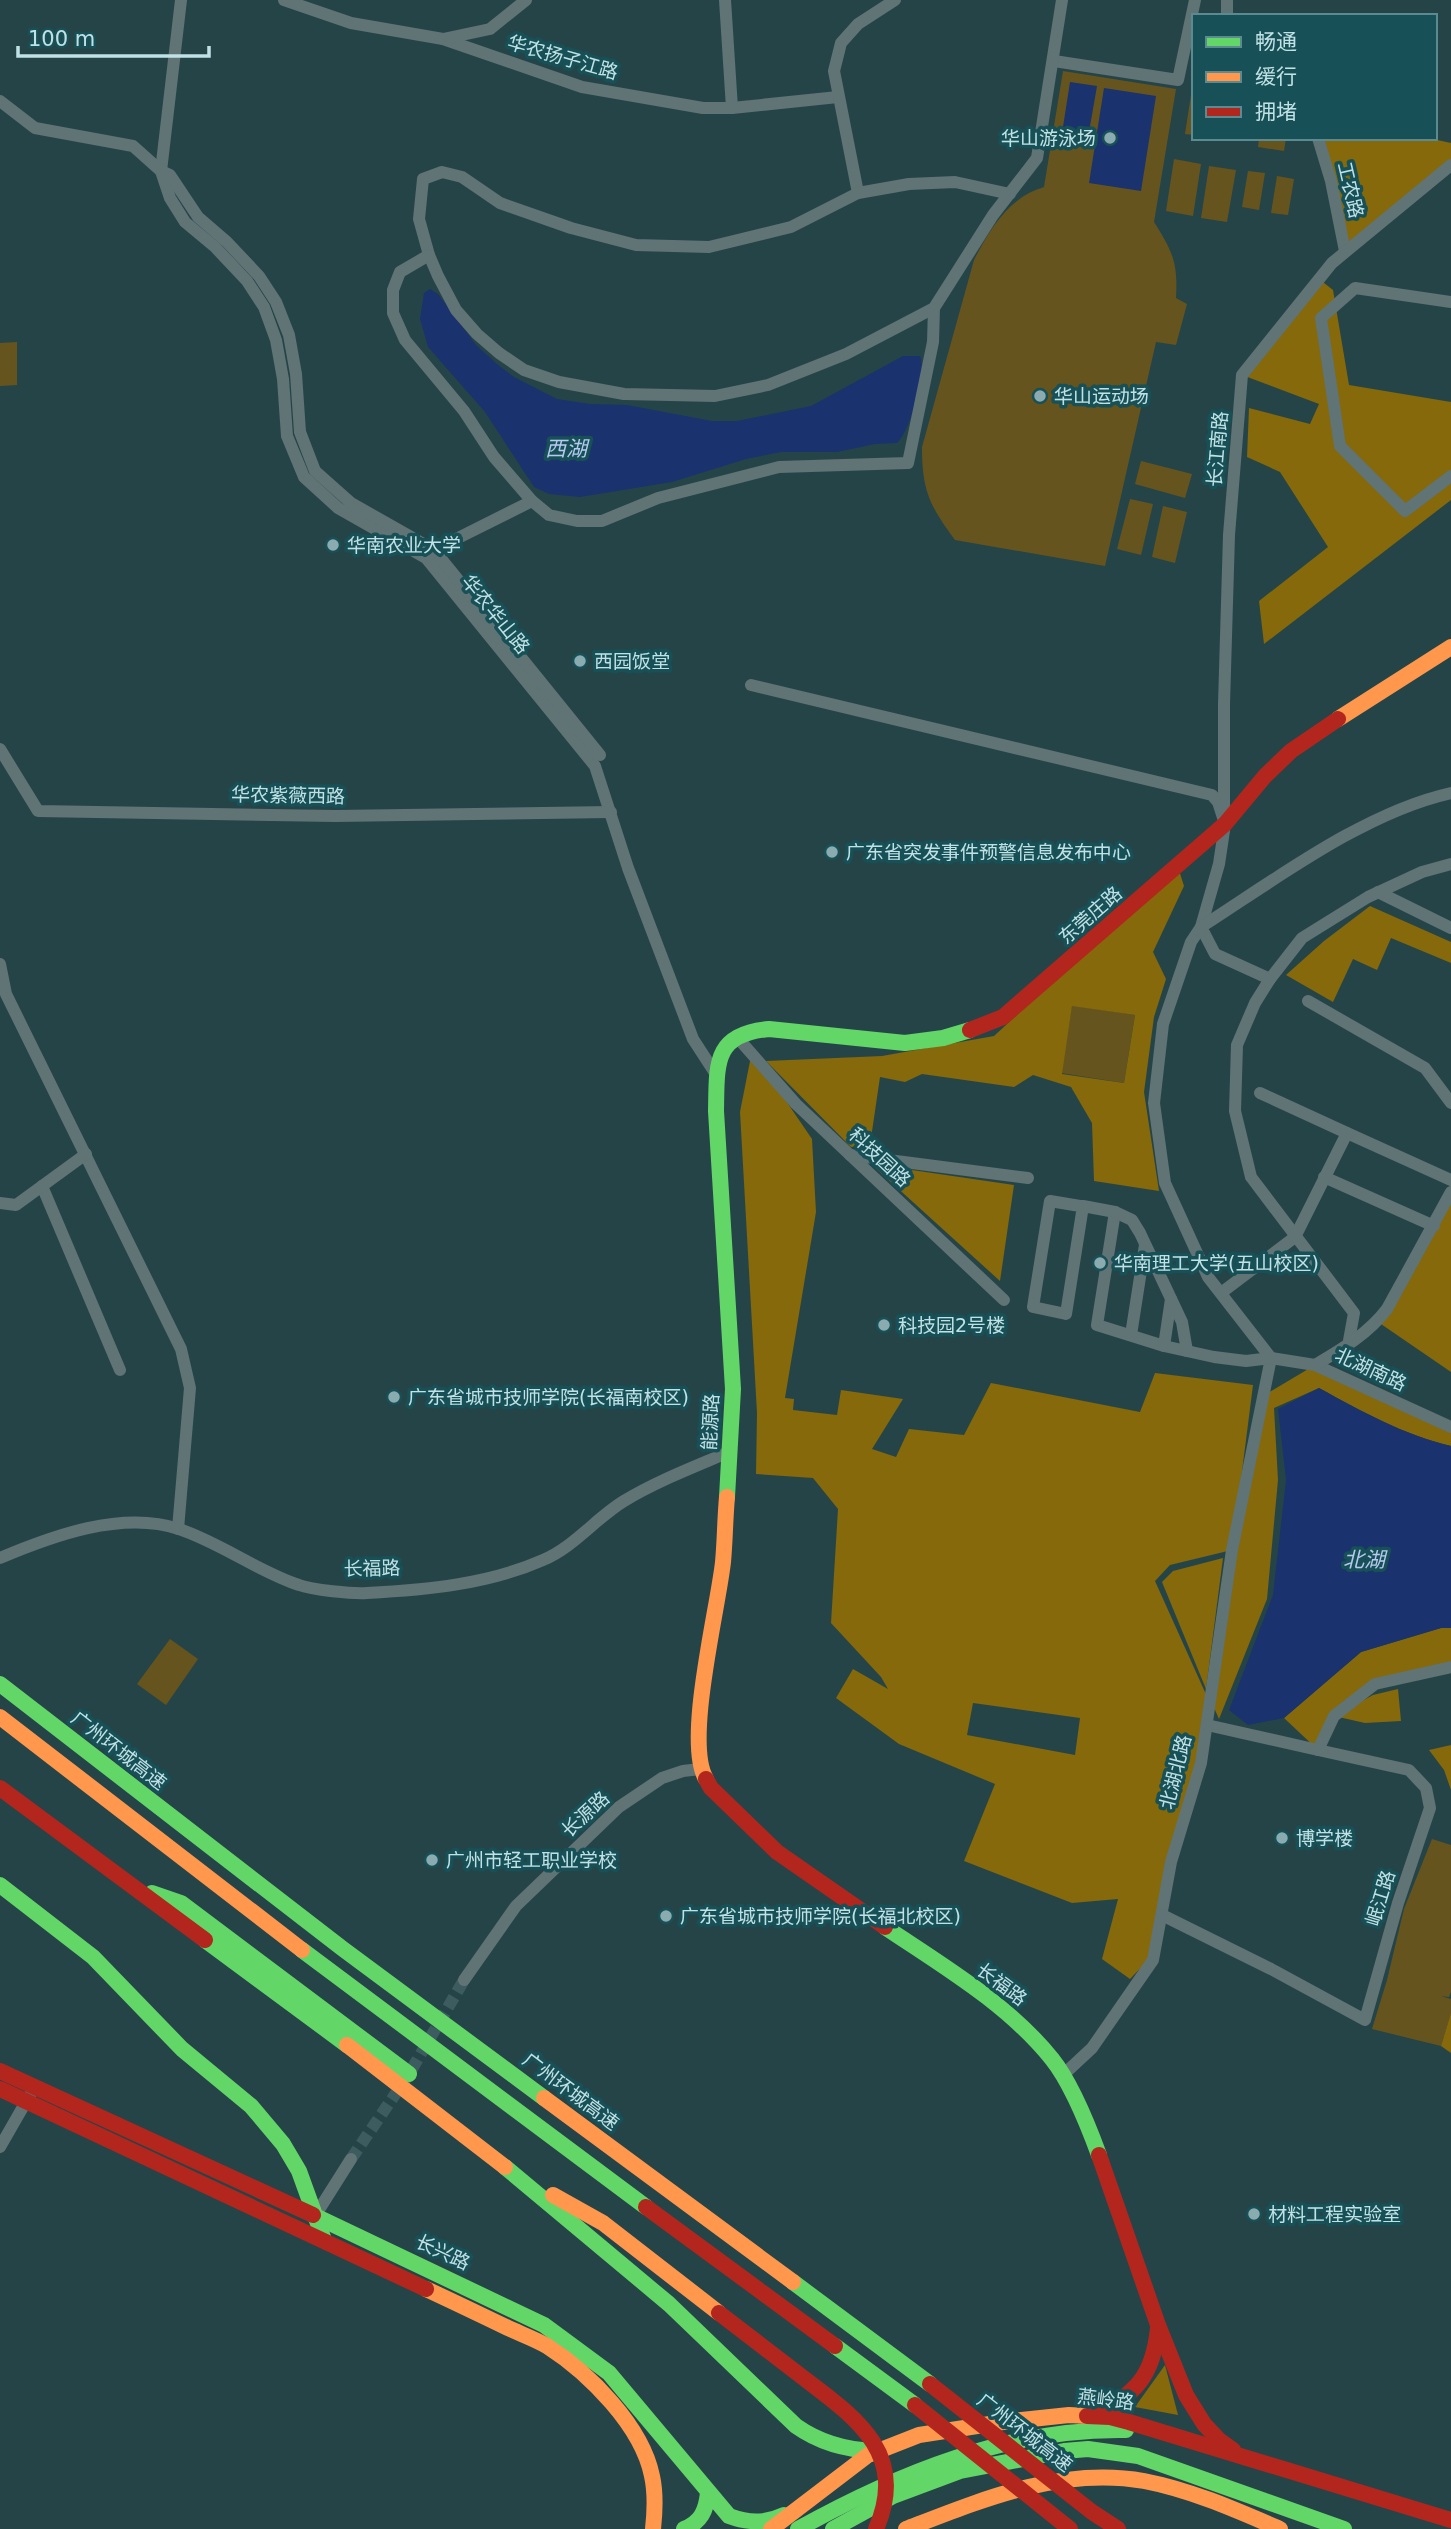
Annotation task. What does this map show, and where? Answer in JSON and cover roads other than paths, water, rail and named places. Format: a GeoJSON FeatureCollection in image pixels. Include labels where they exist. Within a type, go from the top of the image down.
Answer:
{"type":"FeatureCollection","features":[{"type":"Feature","properties":{"kind":"main road","name":"东莞庄路"},"geometry":{"type":"LineString","coordinates":[[736,1036],[760,1029],[903,1043],[933,1040],[983,1027],[1018,1005],[1225,824],[1265,776],[1291,751],[1451,647]]}},
{"type":"Feature","properties":{"kind":"main road"},"geometry":{"type":"LineString","coordinates":[[717,1076],[722,1055],[736,1036]]}},
{"type":"Feature","properties":{"kind":"main road","name":"能源路"},"geometry":{"type":"LineString","coordinates":[[700,1769],[700,1721],[723,1562],[733,1389],[716,1111],[717,1076]]}},
{"type":"Feature","properties":{"kind":"main road","name":"广州环城高速"},"geometry":{"type":"LineString","coordinates":[[0,1684],[333,1942],[930,2384],[1092,2512],[1118,2529]]}},
{"type":"Feature","properties":{"kind":"main road"},"geometry":{"type":"LineString","coordinates":[[0,1717],[292,1943],[915,2405],[1070,2529]]}},
{"type":"Feature","properties":{"kind":"main road","name":"长福路"},"geometry":{"type":"LineString","coordinates":[[700,1769],[710,1788],[777,1852],[1010,2015],[1032,2036],[1063,2075],[1100,2155],[1158,2325],[1194,2410],[1219,2440],[1240,2456]]}},
{"type":"Feature","properties":{"kind":"main road"},"geometry":{"type":"LineString","coordinates":[[0,1788],[347,2045],[505,2167],[669,2304],[805,2433],[838,2446],[875,2451]]}},
{"type":"Feature","properties":{"kind":"main road"},"geometry":{"type":"LineString","coordinates":[[81,1849],[151,1893],[181,1903],[409,2074]]}},
{"type":"Feature","properties":{"kind":"main road"},"geometry":{"type":"LineString","coordinates":[[0,1885],[93,1957],[182,2049],[251,2106],[283,2144],[299,2171],[324,2240]]}},
{"type":"Feature","properties":{"kind":"main road","name":"长兴路"},"geometry":{"type":"LineString","coordinates":[[0,2071],[30,2094],[324,2240],[546,2346],[580,2371],[611,2402],[638,2439],[649,2462],[653,2480],[656,2500],[654,2524]]}},
{"type":"Feature","properties":{"kind":"main road","name":"长兴路"},"geometry":{"type":"LineString","coordinates":[[0,2089],[30,2094],[315,2216],[510,2307],[568,2341],[609,2373],[729,2516],[753,2522],[777,2518],[811,2500]]}},
{"type":"Feature","properties":{"kind":"main road"},"geometry":{"type":"LineString","coordinates":[[505,2167],[603,2224],[848,2412],[865,2428],[877,2445],[886,2474],[886,2502],[876,2529]]}},
{"type":"Feature","properties":{"kind":"main road","name":"长福路"},"geometry":{"type":"LineString","coordinates":[[1094,2416],[1131,2394],[1142,2383],[1157,2348],[1158,2325]]}},
{"type":"Feature","properties":{"kind":"main road","name":"燕岭路"},"geometry":{"type":"LineString","coordinates":[[771,2529],[875,2451],[897,2442],[935,2432],[1038,2418],[1094,2416],[1129,2421],[1451,2520]]}},
{"type":"Feature","properties":{"kind":"main road"},"geometry":{"type":"LineString","coordinates":[[798,2529],[900,2476],[966,2452],[1081,2432],[1159,2430]]}},
{"type":"Feature","properties":{"kind":"main road"},"geometry":{"type":"LineString","coordinates":[[833,2529],[893,2496],[960,2471],[1088,2449],[1138,2456],[1344,2529]]}},
{"type":"Feature","properties":{"kind":"main road"},"geometry":{"type":"LineString","coordinates":[[906,2529],[1007,2494],[1064,2481],[1100,2477],[1146,2482],[1176,2490],[1280,2529]]}},
{"type":"Feature","properties":{"kind":"main road"},"geometry":{"type":"LineString","coordinates":[[654,2524],[683,2529],[696,2524],[704,2516],[708,2493]]}},
{"type":"Feature","properties":{"kind":"street"},"geometry":{"type":"LineString","coordinates":[[161,171],[181,0]]}},
{"type":"Feature","properties":{"kind":"street","name":"华农扬子江路"},"geometry":{"type":"LineString","coordinates":[[284,0],[351,23],[443,39],[582,87],[703,108],[732,108],[838,97]]}},
{"type":"Feature","properties":{"kind":"street"},"geometry":{"type":"LineString","coordinates":[[443,39],[490,29],[526,0]]}},
{"type":"Feature","properties":{"kind":"street"},"geometry":{"type":"LineString","coordinates":[[725,0],[732,108]]}},
{"type":"Feature","properties":{"kind":"street"},"geometry":{"type":"LineString","coordinates":[[858,193],[834,71],[841,43],[858,24],[895,0]]}},
{"type":"Feature","properties":{"kind":"street"},"geometry":{"type":"LineString","coordinates":[[1010,194],[955,182],[909,184],[858,193],[791,228],[709,247],[636,244],[571,229],[500,203],[462,177],[442,172],[423,179],[419,219],[429,255],[456,310],[477,334],[524,370],[559,382],[624,394],[715,396],[768,385],[846,354],[934,308],[993,215],[1010,194],[1038,158],[1062,0]]}},
{"type":"Feature","properties":{"kind":"street"},"geometry":{"type":"LineString","coordinates":[[1054,61],[1178,80],[1192,14]]}},
{"type":"Feature","properties":{"kind":"street","name":"华农华山路"},"geometry":{"type":"LineString","coordinates":[[0,101],[35,128],[133,146],[161,171],[170,198],[185,222],[215,247],[247,281],[264,307],[276,340],[287,436],[310,474],[338,508],[430,554],[597,760],[628,868],[693,1039],[717,1076]]}},
{"type":"Feature","properties":{"kind":"street","name":"工农路"},"geometry":{"type":"LineString","coordinates":[[1319,140],[1331,181],[1345,251]]}},
{"type":"Feature","properties":{"kind":"street","name":"长江南路"},"geometry":{"type":"LineString","coordinates":[[1271,1358],[1208,1277],[1164,1183],[1154,1103],[1163,1024],[1191,942],[1201,927],[1219,864],[1225,824],[1224,704],[1229,535],[1242,375],[1332,263],[1451,165]]}},
{"type":"Feature","properties":{"kind":"street"},"geometry":{"type":"LineString","coordinates":[[429,255],[400,272],[393,290],[393,313],[405,340],[464,411],[494,457],[532,501],[549,515],[578,521],[602,521],[658,498],[779,467],[908,463],[933,342],[934,308]]}},
{"type":"Feature","properties":{"kind":"street"},"geometry":{"type":"LineString","coordinates":[[1451,302],[1355,288],[1321,318],[1340,446],[1405,511],[1451,476]]}},
{"type":"Feature","properties":{"kind":"street"},"geometry":{"type":"LineString","coordinates":[[430,554],[532,501]]}},
{"type":"Feature","properties":{"kind":"street"},"geometry":{"type":"LineString","coordinates":[[751,685],[1212,795],[1218,802],[1225,824]]}},
{"type":"Feature","properties":{"kind":"street","name":"华农紫薇西路"},"geometry":{"type":"LineString","coordinates":[[0,748],[38,811],[335,816],[611,812]]}},
{"type":"Feature","properties":{"kind":"street"},"geometry":{"type":"LineString","coordinates":[[1270,979],[1215,954],[1201,927],[1334,842],[1423,799],[1451,793]]}},
{"type":"Feature","properties":{"kind":"street"},"geometry":{"type":"LineString","coordinates":[[1348,1346],[1354,1313],[1251,1177],[1235,1111],[1237,1045],[1255,1003],[1302,938],[1378,892],[1422,872],[1451,864]]}},
{"type":"Feature","properties":{"kind":"street"},"geometry":{"type":"LineString","coordinates":[[1378,892],[1451,928]]}},
{"type":"Feature","properties":{"kind":"street"},"geometry":{"type":"LineString","coordinates":[[0,964],[6,994],[181,1349],[190,1388],[178,1529]]}},
{"type":"Feature","properties":{"kind":"street"},"geometry":{"type":"LineString","coordinates":[[1308,1001],[1425,1068],[1451,1103]]}},
{"type":"Feature","properties":{"kind":"street","name":"科技园路"},"geometry":{"type":"LineString","coordinates":[[736,1036],[796,1104],[1004,1300]]}},
{"type":"Feature","properties":{"kind":"street"},"geometry":{"type":"LineString","coordinates":[[1260,1093],[1451,1180]]}},
{"type":"Feature","properties":{"kind":"street"},"geometry":{"type":"LineString","coordinates":[[1221,1293],[1295,1237],[1347,1133]]}},
{"type":"Feature","properties":{"kind":"street"},"geometry":{"type":"LineString","coordinates":[[0,1203],[16,1205],[86,1154]]}},
{"type":"Feature","properties":{"kind":"street"},"geometry":{"type":"LineString","coordinates":[[850,1155],[1028,1178]]}},
{"type":"Feature","properties":{"kind":"street"},"geometry":{"type":"LineString","coordinates":[[1324,1177],[1434,1226]]}},
{"type":"Feature","properties":{"kind":"street"},"geometry":{"type":"LineString","coordinates":[[42,1186],[120,1370]]}},
{"type":"Feature","properties":{"kind":"street"},"geometry":{"type":"LineString","coordinates":[[1315,1365],[1348,1346],[1378,1322],[1451,1192]]}},
{"type":"Feature","properties":{"kind":"street"},"geometry":{"type":"LineString","coordinates":[[1083,1206],[1066,1314],[1033,1307],[1050,1200],[1083,1206],[1115,1212],[1132,1220],[1145,1243],[1182,1322],[1187,1351]]}},
{"type":"Feature","properties":{"kind":"street","name":"北湖南路"},"geometry":{"type":"LineString","coordinates":[[1115,1212],[1097,1325],[1187,1351],[1247,1361],[1271,1358],[1315,1365],[1451,1427]]}},
{"type":"Feature","properties":{"kind":"street"},"geometry":{"type":"LineString","coordinates":[[1131,1335],[1145,1243]]}},
{"type":"Feature","properties":{"kind":"street"},"geometry":{"type":"LineString","coordinates":[[1164,1346],[1171,1299]]}},
{"type":"Feature","properties":{"kind":"street"},"geometry":{"type":"LineString","coordinates":[[1207,1725],[1232,1550],[1271,1358]]}},
{"type":"Feature","properties":{"kind":"street","name":"长福路"},"geometry":{"type":"LineString","coordinates":[[0,1558],[37,1542],[94,1525],[140,1524],[178,1529],[301,1586],[364,1593],[437,1586],[499,1576],[545,1559],[586,1532],[622,1503],[669,1477],[729,1452]]}},
{"type":"Feature","properties":{"kind":"street"},"geometry":{"type":"LineString","coordinates":[[1318,1750],[1334,1716],[1375,1684],[1451,1667]]}},
{"type":"Feature","properties":{"kind":"street","name":"北湖北路"},"geometry":{"type":"LineString","coordinates":[[1063,2075],[1093,2048],[1153,1960],[1171,1862],[1201,1763],[1207,1725],[1409,1770],[1426,1788]]}},
{"type":"Feature","properties":{"kind":"street","name":"长源路"},"geometry":{"type":"LineString","coordinates":[[464,1980],[516,1906],[619,1807],[662,1778],[700,1769]]}},
{"type":"Feature","properties":{"kind":"street","name":"岷江路"},"geometry":{"type":"LineString","coordinates":[[1162,1915],[1271,1969],[1365,2020],[1398,1903],[1430,1808],[1426,1788]]}},
{"type":"Feature","properties":{"kind":"street"},"geometry":{"type":"LineString","coordinates":[[0,2147],[30,2094]]}},
{"type":"Feature","properties":{"kind":"street"},"geometry":{"type":"LineString","coordinates":[[315,2216],[351,2159]]}},
{"type":"Feature","properties":{"kind":"water"},"geometry":{"type":"Polygon","coordinates":[[[1070,82],[1097,86],[1089,132],[1063,127],[1070,82]]]}},
{"type":"Feature","properties":{"kind":"water"},"geometry":{"type":"Polygon","coordinates":[[[1104,88],[1156,96],[1141,191],[1089,183],[1104,88]]]}},
{"type":"Feature","properties":{"kind":"water","name":"西湖"},"geometry":{"type":"Polygon","coordinates":[[[430,289],[438,294],[476,345],[497,364],[514,377],[557,399],[590,404],[627,405],[712,421],[737,421],[811,406],[903,356],[920,356],[922,364],[919,387],[912,415],[897,443],[875,444],[837,452],[781,452],[746,459],[672,482],[580,497],[549,494],[534,487],[485,412],[428,347],[420,319],[424,293],[430,289]]]}},
{"type":"Feature","properties":{"kind":"water","name":"北湖"},"geometry":{"type":"Polygon","coordinates":[[[1319,1388],[1400,1429],[1451,1446],[1451,1628],[1441,1628],[1361,1652],[1284,1718],[1248,1725],[1229,1710],[1273,1595],[1286,1480],[1278,1409],[1319,1388]]]}},
{"type":"Feature","properties":{"kind":"tunnel"},"geometry":{"type":"LineString","coordinates":[[351,2159],[409,2074],[464,1980]]}},
{"type":"Feature","properties":{"kind":"place","name":"华山游泳场"},"geometry":{"type":"Point","coordinates":[1110,138]}},
{"type":"Feature","properties":{"kind":"place","name":"华山运动场"},"geometry":{"type":"Point","coordinates":[1040,396]}},
{"type":"Feature","properties":{"kind":"place","name":"华南农业大学"},"geometry":{"type":"Point","coordinates":[333,545]}},
{"type":"Feature","properties":{"kind":"place","name":"西园饭堂"},"geometry":{"type":"Point","coordinates":[580,661]}},
{"type":"Feature","properties":{"kind":"place","name":"广东省突发事件预警信息发布中心"},"geometry":{"type":"Point","coordinates":[832,852]}},
{"type":"Feature","properties":{"kind":"place","name":"华南理工大学(五山校区)"},"geometry":{"type":"Point","coordinates":[1100,1263]}},
{"type":"Feature","properties":{"kind":"place","name":"科技园2号楼"},"geometry":{"type":"Point","coordinates":[884,1325]}},
{"type":"Feature","properties":{"kind":"place","name":"广东省城市技师学院(长福南校区)"},"geometry":{"type":"Point","coordinates":[394,1397]}},
{"type":"Feature","properties":{"kind":"place","name":"博学楼"},"geometry":{"type":"Point","coordinates":[1282,1838]}},
{"type":"Feature","properties":{"kind":"place","name":"广州市轻工职业学校"},"geometry":{"type":"Point","coordinates":[432,1860]}},
{"type":"Feature","properties":{"kind":"place","name":"广东省城市技师学院(长福北校区)"},"geometry":{"type":"Point","coordinates":[666,1916]}},
{"type":"Feature","properties":{"kind":"place","name":"材料工程实验室"},"geometry":{"type":"Point","coordinates":[1254,2214]}}]}
